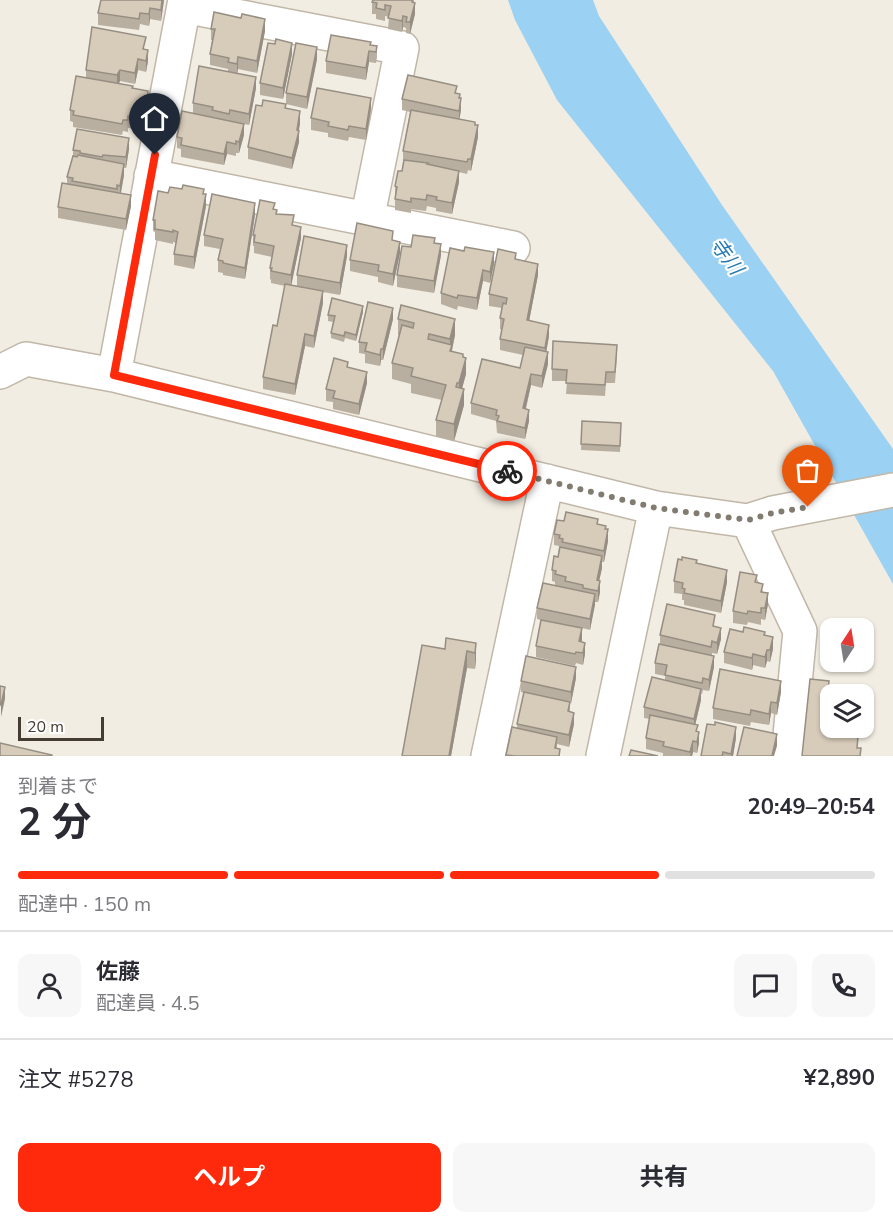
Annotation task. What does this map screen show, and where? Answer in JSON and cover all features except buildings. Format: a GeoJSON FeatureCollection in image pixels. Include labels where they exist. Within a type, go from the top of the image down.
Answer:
{"type":"FeatureCollection","features":[{"type":"Feature","properties":{"kind":"street"},"geometry":{"type":"LineString","coordinates":[[114,375],[184,3],[402,48],[367,220]]}},
{"type":"Feature","properties":{"kind":"street"},"geometry":{"type":"LineString","coordinates":[[152,176],[513,248]]}},
{"type":"Feature","properties":{"kind":"street"},"geometry":{"type":"LineString","coordinates":[[0,372],[26,359],[114,375],[656,508],[748,520],[893,490]]}},
{"type":"Feature","properties":{"kind":"street"},"geometry":{"type":"LineString","coordinates":[[488,756],[547,481]]}},
{"type":"Feature","properties":{"kind":"street"},"geometry":{"type":"LineString","coordinates":[[603,756],[656,508]]}},
{"type":"Feature","properties":{"kind":"street"},"geometry":{"type":"LineString","coordinates":[[748,520],[800,631],[788,756]]}},
{"type":"Feature","properties":{"kind":"water","name":"寺川"},"geometry":{"type":"Polygon","coordinates":[[[508,0],[593,0],[599,16],[722,205],[893,449],[893,584],[773,371],[557,100],[515,20],[508,0]]]}},
{"type":"Feature","properties":{"kind":"way so far"},"geometry":{"type":"LineString","coordinates":[[507,471],[656,508],[748,520],[808,507]]}},
{"type":"Feature","properties":{"kind":"route"},"geometry":{"type":"LineString","coordinates":[[155,155],[114,375],[507,471]]}}]}
